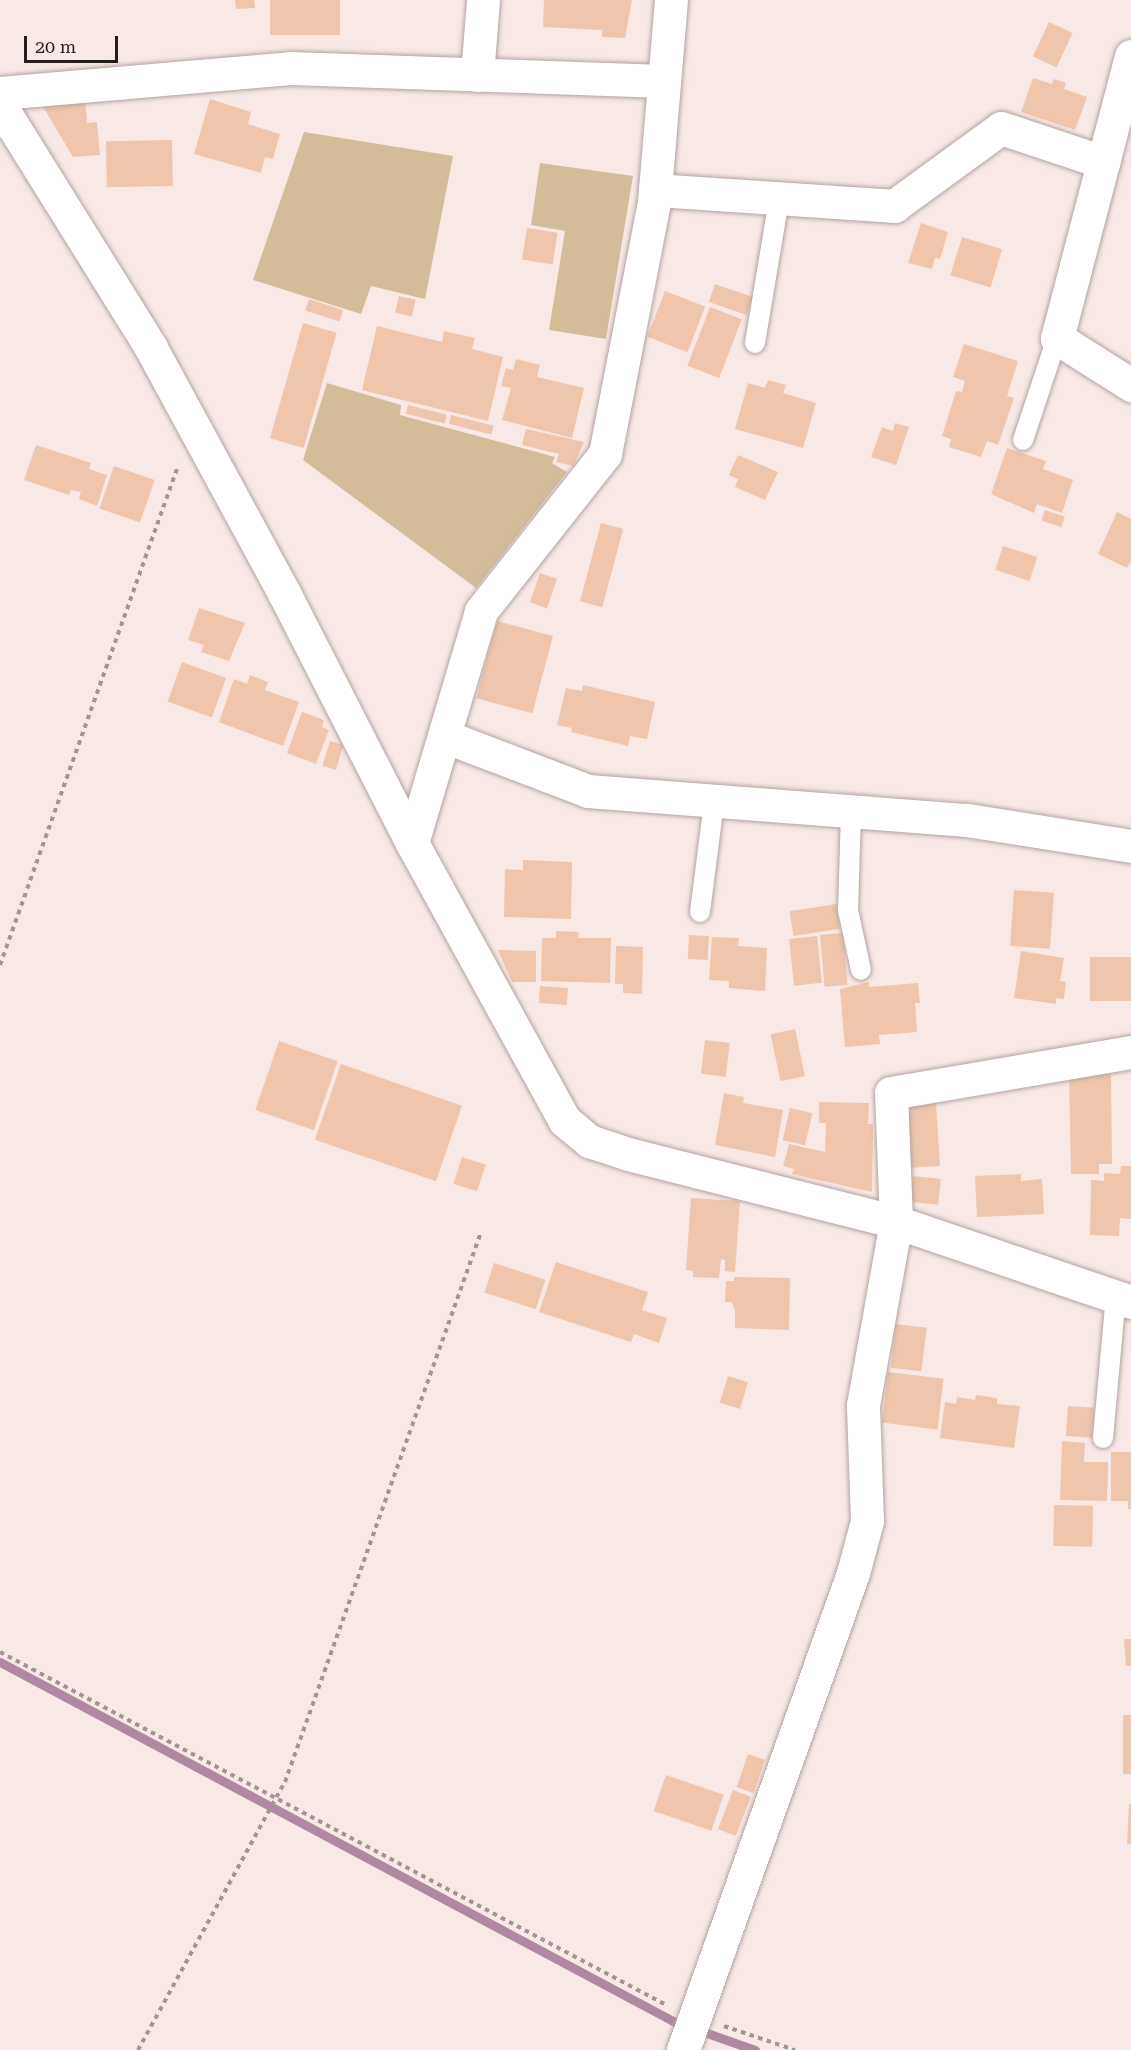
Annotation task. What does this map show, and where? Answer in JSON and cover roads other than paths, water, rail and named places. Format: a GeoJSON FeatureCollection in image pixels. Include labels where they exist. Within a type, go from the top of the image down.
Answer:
{"type":"FeatureCollection","features":[{"type":"Feature","properties":{"kind":"street"},"geometry":{"type":"LineString","coordinates":[[477,75],[483,0]]}},
{"type":"Feature","properties":{"kind":"street"},"geometry":{"type":"LineString","coordinates":[[412,843],[481,611],[605,454],[654,190],[671,0]]}},
{"type":"Feature","properties":{"kind":"street"},"geometry":{"type":"LineString","coordinates":[[1131,56],[1057,338],[1131,385]]}},
{"type":"Feature","properties":{"kind":"street"},"geometry":{"type":"LineString","coordinates":[[0,93],[290,68],[664,81]]}},
{"type":"Feature","properties":{"kind":"street"},"geometry":{"type":"LineString","coordinates":[[0,105],[151,348],[412,843],[564,1120],[590,1141],[896,1222],[1123,1299]]}},
{"type":"Feature","properties":{"kind":"street"},"geometry":{"type":"LineString","coordinates":[[654,190],[894,206],[1000,128],[1103,162]]}},
{"type":"Feature","properties":{"kind":"street"},"geometry":{"type":"LineString","coordinates":[[444,736],[588,790],[714,802],[967,820],[1131,846]]}},
{"type":"Feature","properties":{"kind":"street"},"geometry":{"type":"LineString","coordinates":[[683,2050],[853,1573],[867,1521],[864,1405],[896,1222],[891,1093],[1131,1052]]}},
{"type":"Feature","properties":{"kind":"lane"},"geometry":{"type":"LineString","coordinates":[[754,343],[779,199]]}},
{"type":"Feature","properties":{"kind":"lane"},"geometry":{"type":"LineString","coordinates":[[1023,440],[1057,338]]}},
{"type":"Feature","properties":{"kind":"lane"},"geometry":{"type":"LineString","coordinates":[[700,912],[714,802]]}},
{"type":"Feature","properties":{"kind":"lane"},"geometry":{"type":"LineString","coordinates":[[851,811],[848,910],[861,970]]}},
{"type":"Feature","properties":{"kind":"lane"},"geometry":{"type":"LineString","coordinates":[[1103,1438],[1123,1299]]}},
{"type":"Feature","properties":{"kind":"waterway"},"geometry":{"type":"LineString","coordinates":[[0,1662],[673,2021],[755,2050]]}}]}
